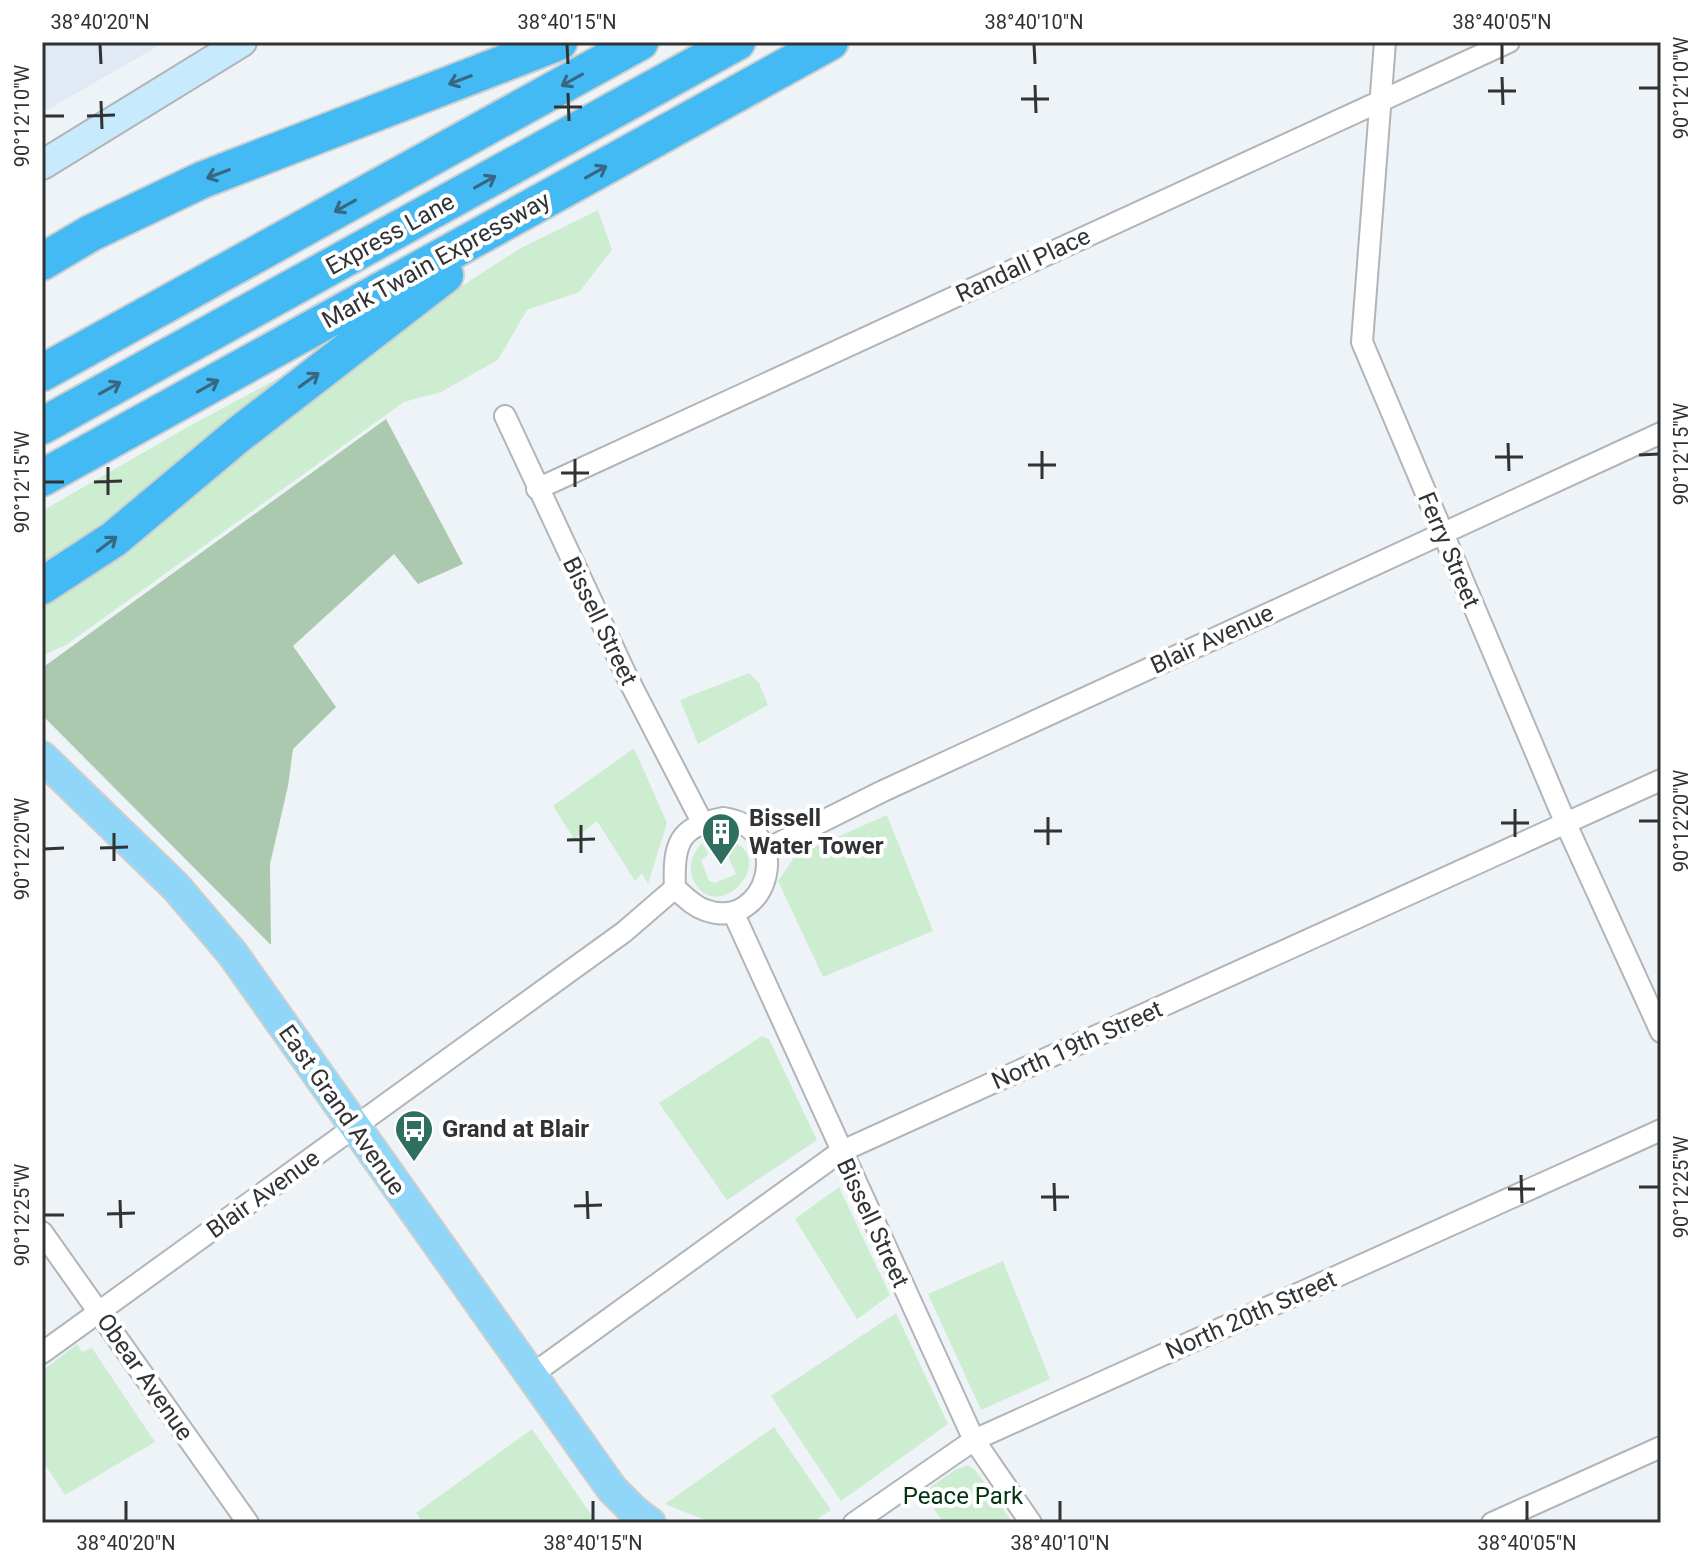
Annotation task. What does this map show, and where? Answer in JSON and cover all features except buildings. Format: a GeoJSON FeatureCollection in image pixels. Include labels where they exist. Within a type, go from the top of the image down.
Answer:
{"type":"FeatureCollection","features":[{"type":"Feature","properties":{"kind":"highway"},"geometry":{"type":"LineString","coordinates":[[42,262],[91,233],[202,180],[559,42]]}},
{"type":"Feature","properties":{"kind":"highway"},"geometry":{"type":"LineString","coordinates":[[42,373],[640,42]]}},
{"type":"Feature","properties":{"kind":"highway","name":"Express Lane"},"geometry":{"type":"LineString","coordinates":[[42,426],[737,42]]}},
{"type":"Feature","properties":{"kind":"highway","name":"Mark Twain Expressway"},"geometry":{"type":"LineString","coordinates":[[42,478],[830,42]]}},
{"type":"Feature","properties":{"kind":"highway"},"geometry":{"type":"LineString","coordinates":[[42,586],[114,539],[249,426],[528,209]]}},
{"type":"Feature","properties":{"kind":"main road"},"geometry":{"type":"LineString","coordinates":[[42,165],[242,42]]}},
{"type":"Feature","properties":{"kind":"main road","name":"East Grand Avenue"},"geometry":{"type":"LineString","coordinates":[[42,757],[205,918],[612,1489],[650,1523]]}},
{"type":"Feature","properties":{"kind":"main road","name":"East Grand Avenue"},"geometry":{"type":"LineString","coordinates":[[612,1489],[627,1523]]}},
{"type":"Feature","properties":{"kind":"street","name":"Ferry Street"},"geometry":{"type":"LineString","coordinates":[[1385,42],[1362,342],[1566,824],[1661,1032]]}},
{"type":"Feature","properties":{"kind":"street","name":"Randall Place"},"geometry":{"type":"LineString","coordinates":[[537,489],[1509,42]]}},
{"type":"Feature","properties":{"kind":"street","name":"Bissell Street"},"geometry":{"type":"LineString","coordinates":[[505,416],[627,677],[702,822]]}},
{"type":"Feature","properties":{"kind":"street","name":"Blair Avenue"},"geometry":{"type":"LineString","coordinates":[[765,850],[883,791],[1661,433]]}},
{"type":"Feature","properties":{"kind":"street","name":"North 19th Street"},"geometry":{"type":"LineString","coordinates":[[530,1376],[840,1152],[1661,780]]}},
{"type":"Feature","properties":{"kind":"street"},"geometry":{"type":"LineString","coordinates":[[723,818],[739,821],[750,828],[765,850],[768,862],[763,887],[756,898],[733,912],[717,914],[702,910],[675,888],[673,860],[678,845],[687,832],[702,822],[723,818]]}},
{"type":"Feature","properties":{"kind":"street","name":"Blair Avenue"},"geometry":{"type":"LineString","coordinates":[[42,1353],[624,932],[675,888]]}},
{"type":"Feature","properties":{"kind":"street","name":"Bissell Street"},"geometry":{"type":"LineString","coordinates":[[733,912],[974,1440],[1031,1523]]}},
{"type":"Feature","properties":{"kind":"street","name":"North 20th Street"},"geometry":{"type":"LineString","coordinates":[[854,1523],[974,1440],[1661,1130]]}},
{"type":"Feature","properties":{"kind":"street","name":"Obear Avenue"},"geometry":{"type":"LineString","coordinates":[[42,1232],[248,1523]]}},
{"type":"Feature","properties":{"kind":"street"},"geometry":{"type":"LineString","coordinates":[[1492,1523],[1661,1447]]}},
{"type":"Feature","properties":{"kind":"shaded area"},"geometry":{"type":"Polygon","coordinates":[[[42,42],[165,42],[42,113],[42,42]]]}},
{"type":"Feature","properties":{"kind":"green space"},"geometry":{"type":"Polygon","coordinates":[[[598,210],[612,250],[579,292],[527,310],[498,360],[441,392],[404,402],[66,645],[42,656],[42,600],[425,310],[519,249],[598,210]]]}},
{"type":"Feature","properties":{"kind":"green space"},"geometry":{"type":"Polygon","coordinates":[[[340,345],[42,575],[42,511],[186,428],[340,345]]]}},
{"type":"Feature","properties":{"kind":"green space"},"geometry":{"type":"Polygon","coordinates":[[[386,419],[463,564],[418,584],[394,554],[293,646],[336,707],[293,749],[270,864],[271,945],[42,715],[42,668],[386,419]]]}},
{"type":"Feature","properties":{"kind":"green space"},"geometry":{"type":"Polygon","coordinates":[[[749,673],[759,683],[768,705],[698,744],[680,700],[749,673]]]}},
{"type":"Feature","properties":{"kind":"green space"},"geometry":{"type":"Polygon","coordinates":[[[634,748],[667,823],[648,884],[642,873],[635,881],[597,821],[574,839],[553,806],[634,748]]]}},
{"type":"Feature","properties":{"kind":"green space"},"geometry":{"type":"Polygon","coordinates":[[[887,815],[933,931],[823,977],[778,881],[796,855],[887,815]]]}},
{"type":"Feature","properties":{"kind":"green space"},"geometry":{"type":"Polygon","coordinates":[[[716,837],[738,844],[748,856],[748,870],[742,883],[730,893],[716,897],[703,892],[692,877],[691,863],[702,843],[709,854],[701,860],[709,881],[715,883],[736,874],[726,852],[719,854],[711,839],[716,837]]]}},
{"type":"Feature","properties":{"kind":"green space"},"geometry":{"type":"Polygon","coordinates":[[[762,1036],[769,1039],[817,1140],[727,1200],[659,1103],[762,1036]]]}},
{"type":"Feature","properties":{"kind":"green space"},"geometry":{"type":"Polygon","coordinates":[[[839,1187],[890,1295],[857,1319],[795,1219],[839,1187]]]}},
{"type":"Feature","properties":{"kind":"green space"},"geometry":{"type":"Polygon","coordinates":[[[1003,1261],[1050,1379],[981,1410],[928,1294],[1003,1261]]]}},
{"type":"Feature","properties":{"kind":"green space"},"geometry":{"type":"Polygon","coordinates":[[[896,1313],[948,1424],[841,1501],[771,1396],[896,1313]]]}},
{"type":"Feature","properties":{"kind":"green space"},"geometry":{"type":"Polygon","coordinates":[[[77,1344],[82,1352],[92,1348],[155,1442],[65,1495],[42,1460],[42,1371],[77,1344]]]}},
{"type":"Feature","properties":{"kind":"green space"},"geometry":{"type":"Polygon","coordinates":[[[774,1427],[831,1510],[811,1523],[712,1523],[665,1504],[774,1427]]]}},
{"type":"Feature","properties":{"kind":"green space"},"geometry":{"type":"Polygon","coordinates":[[[532,1429],[597,1523],[423,1523],[416,1513],[532,1429]]]}},
{"type":"Feature","properties":{"kind":"green space","name":"Peace Park"},"geometry":{"type":"Polygon","coordinates":[[[968,1465],[976,1471],[1013,1523],[944,1523],[922,1493],[955,1470],[968,1465]]]}},
{"type":"Feature","properties":{"kind":"place","name":"Bissell Water Tower"},"geometry":{"type":"Point","coordinates":[721,866]}},
{"type":"Feature","properties":{"kind":"place","name":"Grand at Blair"},"geometry":{"type":"Point","coordinates":[414,1163]}}]}
